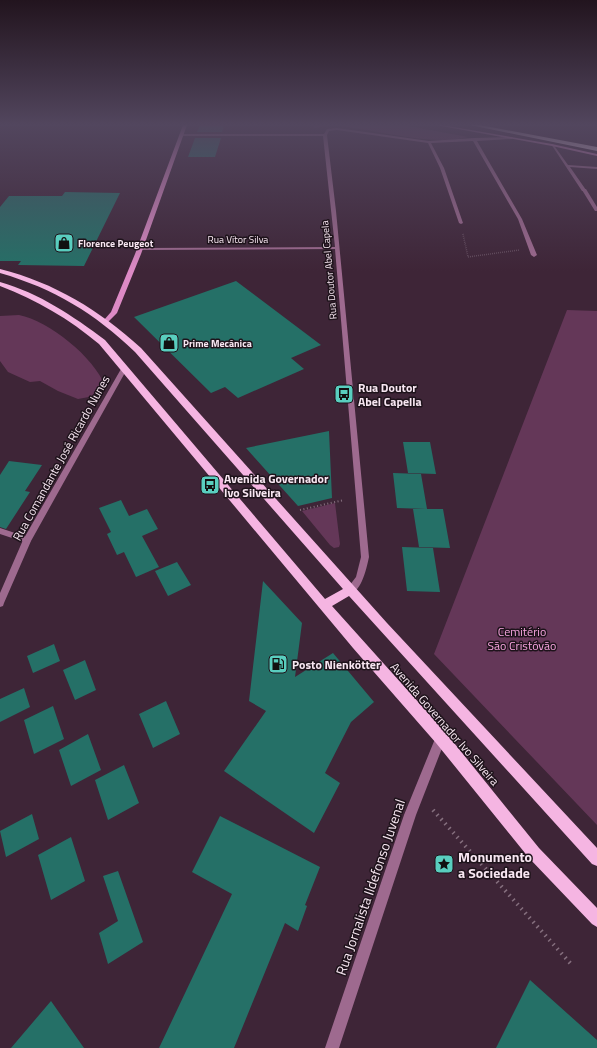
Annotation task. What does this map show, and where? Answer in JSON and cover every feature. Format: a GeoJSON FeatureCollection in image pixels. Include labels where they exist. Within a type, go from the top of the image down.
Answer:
{"type":"FeatureCollection","features":[{"type":"Feature","properties":{"kind":"main road"},"geometry":{"type":"LineString","coordinates":[[106,321],[114,313],[167,174]]}},
{"type":"Feature","properties":{"kind":"main road","name":"Avenida Governador Ivo Silveira"},"geometry":{"type":"LineString","coordinates":[[0,271],[17,275],[62,293],[85,306],[106,321],[138,350],[350,590],[597,859]]}},
{"type":"Feature","properties":{"kind":"main road","name":"Avenida Governador Ivo Silveira"},"geometry":{"type":"LineString","coordinates":[[0,284],[30,295],[76,321],[102,342],[324,605],[442,738],[534,853],[597,919]]}},
{"type":"Feature","properties":{"kind":"main road"},"geometry":{"type":"LineString","coordinates":[[324,605],[350,590]]}},
{"type":"Feature","properties":{"kind":"street","name":"Rua Doutor Abel Capela"},"geometry":{"type":"LineString","coordinates":[[329,174],[365,557],[360,578],[350,590]]}},
{"type":"Feature","properties":{"kind":"street"},"geometry":{"type":"LineString","coordinates":[[444,174],[461,223]]}},
{"type":"Feature","properties":{"kind":"street"},"geometry":{"type":"LineString","coordinates":[[494,174],[520,219],[534,255]]}},
{"type":"Feature","properties":{"kind":"street"},"geometry":{"type":"LineString","coordinates":[[573,174],[597,210]]}},
{"type":"Feature","properties":{"kind":"street","name":"Rua Vítor Silva"},"geometry":{"type":"LineString","coordinates":[[139,249],[337,248]]}},
{"type":"Feature","properties":{"kind":"street","name":"Rua Comandante José Ricardo Nunes"},"geometry":{"type":"LineString","coordinates":[[0,603],[27,540],[124,369]]}},
{"type":"Feature","properties":{"kind":"street"},"geometry":{"type":"LineString","coordinates":[[0,531],[27,540]]}},
{"type":"Feature","properties":{"kind":"street","name":"Rua Jornalista Ildefonso Juvenal"},"geometry":{"type":"LineString","coordinates":[[332,1048],[410,814],[442,738]]}},
{"type":"Feature","properties":{"kind":"path"},"geometry":{"type":"LineString","coordinates":[[461,223],[468,258],[531,248]]}},
{"type":"Feature","properties":{"kind":"path"},"geometry":{"type":"LineString","coordinates":[[294,511],[344,500]]}},
{"type":"Feature","properties":{"kind":"path"},"geometry":{"type":"LineString","coordinates":[[433,810],[571,964]]}},
{"type":"Feature","properties":{"kind":"green space","name":"Cemitério São Cristóvão"},"geometry":{"type":"Polygon","coordinates":[[[567,310],[597,311],[597,825],[434,654],[567,310]]]}},
{"type":"Feature","properties":{"kind":"green space"},"geometry":{"type":"Polygon","coordinates":[[[19,315],[44,325],[69,342],[81,352],[91,364],[105,386],[94,396],[78,399],[58,391],[40,381],[30,382],[8,372],[0,361],[0,316],[19,315]]]}},
{"type":"Feature","properties":{"kind":"green space"},"geometry":{"type":"Polygon","coordinates":[[[335,503],[340,544],[339,547],[334,548],[302,511],[335,503]]]}},
{"type":"Feature","properties":{"kind":"building","name":"Florence Peugeot"},"geometry":{"type":"Polygon","coordinates":[[[65,192],[120,193],[84,266],[18,265],[21,261],[0,261],[0,207],[9,196],[62,196],[65,192]]]}},
{"type":"Feature","properties":{"kind":"building"},"geometry":{"type":"Polygon","coordinates":[[[236,281],[321,345],[291,358],[304,369],[238,398],[225,387],[211,393],[134,317],[236,281]]]}},
{"type":"Feature","properties":{"kind":"building"},"geometry":{"type":"Polygon","coordinates":[[[329,431],[332,498],[298,506],[246,448],[329,431]]]}},
{"type":"Feature","properties":{"kind":"building"},"geometry":{"type":"Polygon","coordinates":[[[403,442],[430,442],[436,474],[408,473],[403,442]]]}},
{"type":"Feature","properties":{"kind":"building"},"geometry":{"type":"Polygon","coordinates":[[[9,461],[42,465],[25,491],[30,492],[6,529],[0,527],[0,475],[9,461]]]}},
{"type":"Feature","properties":{"kind":"building"},"geometry":{"type":"Polygon","coordinates":[[[393,473],[421,474],[427,509],[397,508],[393,473]]]}},
{"type":"Feature","properties":{"kind":"building"},"geometry":{"type":"Polygon","coordinates":[[[121,500],[129,516],[147,509],[158,529],[142,536],[159,567],[136,577],[124,552],[117,555],[107,534],[111,532],[99,508],[121,500]]]}},
{"type":"Feature","properties":{"kind":"building"},"geometry":{"type":"Polygon","coordinates":[[[413,509],[443,509],[450,548],[419,547],[413,509]]]}},
{"type":"Feature","properties":{"kind":"building"},"geometry":{"type":"Polygon","coordinates":[[[402,547],[433,548],[440,592],[407,591],[402,547]]]}},
{"type":"Feature","properties":{"kind":"building"},"geometry":{"type":"Polygon","coordinates":[[[177,562],[191,585],[168,596],[155,571],[177,562]]]}},
{"type":"Feature","properties":{"kind":"building"},"geometry":{"type":"Polygon","coordinates":[[[263,581],[302,623],[295,677],[333,653],[374,702],[351,722],[325,773],[340,783],[314,833],[224,771],[266,711],[249,701],[263,581]]]}},
{"type":"Feature","properties":{"kind":"building"},"geometry":{"type":"Polygon","coordinates":[[[54,644],[60,661],[33,673],[27,656],[54,644]]]}},
{"type":"Feature","properties":{"kind":"building"},"geometry":{"type":"Polygon","coordinates":[[[85,660],[96,690],[75,700],[63,670],[85,660]]]}},
{"type":"Feature","properties":{"kind":"building"},"geometry":{"type":"Polygon","coordinates":[[[24,688],[30,707],[0,722],[0,699],[24,688]]]}},
{"type":"Feature","properties":{"kind":"building"},"geometry":{"type":"Polygon","coordinates":[[[166,701],[180,734],[153,748],[139,714],[166,701]]]}},
{"type":"Feature","properties":{"kind":"building"},"geometry":{"type":"Polygon","coordinates":[[[53,706],[64,739],[34,754],[24,720],[53,706]]]}},
{"type":"Feature","properties":{"kind":"building"},"geometry":{"type":"Polygon","coordinates":[[[88,734],[101,770],[71,786],[59,750],[88,734]]]}},
{"type":"Feature","properties":{"kind":"building"},"geometry":{"type":"Polygon","coordinates":[[[124,765],[139,803],[108,820],[95,780],[124,765]]]}},
{"type":"Feature","properties":{"kind":"building"},"geometry":{"type":"Polygon","coordinates":[[[32,814],[39,839],[6,857],[0,831],[32,814]]]}},
{"type":"Feature","properties":{"kind":"building"},"geometry":{"type":"Polygon","coordinates":[[[220,816],[320,867],[305,905],[307,906],[298,931],[285,923],[234,1048],[159,1048],[232,894],[192,872],[220,816]]]}},
{"type":"Feature","properties":{"kind":"building"},"geometry":{"type":"Polygon","coordinates":[[[71,837],[85,881],[51,900],[38,855],[71,837]]]}},
{"type":"Feature","properties":{"kind":"building"},"geometry":{"type":"Polygon","coordinates":[[[118,871],[143,942],[108,964],[99,933],[118,921],[103,876],[118,871]]]}},
{"type":"Feature","properties":{"kind":"building"},"geometry":{"type":"Polygon","coordinates":[[[530,980],[597,1040],[597,1048],[496,1048],[530,980]]]}},
{"type":"Feature","properties":{"kind":"building"},"geometry":{"type":"Polygon","coordinates":[[[51,1001],[84,1048],[11,1048],[51,1001]]]}},
{"type":"Feature","properties":{"kind":"place","name":"Florence Peugeot"},"geometry":{"type":"Point","coordinates":[64,243]}},
{"type":"Feature","properties":{"kind":"place","name":"Prime Mecânica"},"geometry":{"type":"Point","coordinates":[169,343]}},
{"type":"Feature","properties":{"kind":"place","name":"Rua Doutor Abel Capella"},"geometry":{"type":"Point","coordinates":[344,394]}},
{"type":"Feature","properties":{"kind":"place","name":"Avenida Governador Ivo Silveira"},"geometry":{"type":"Point","coordinates":[210,485]}},
{"type":"Feature","properties":{"kind":"place","name":"Posto Nienkötter"},"geometry":{"type":"Point","coordinates":[278,664]}},
{"type":"Feature","properties":{"kind":"place","name":"Monumento a Sociedade"},"geometry":{"type":"Point","coordinates":[444,864]}}]}
